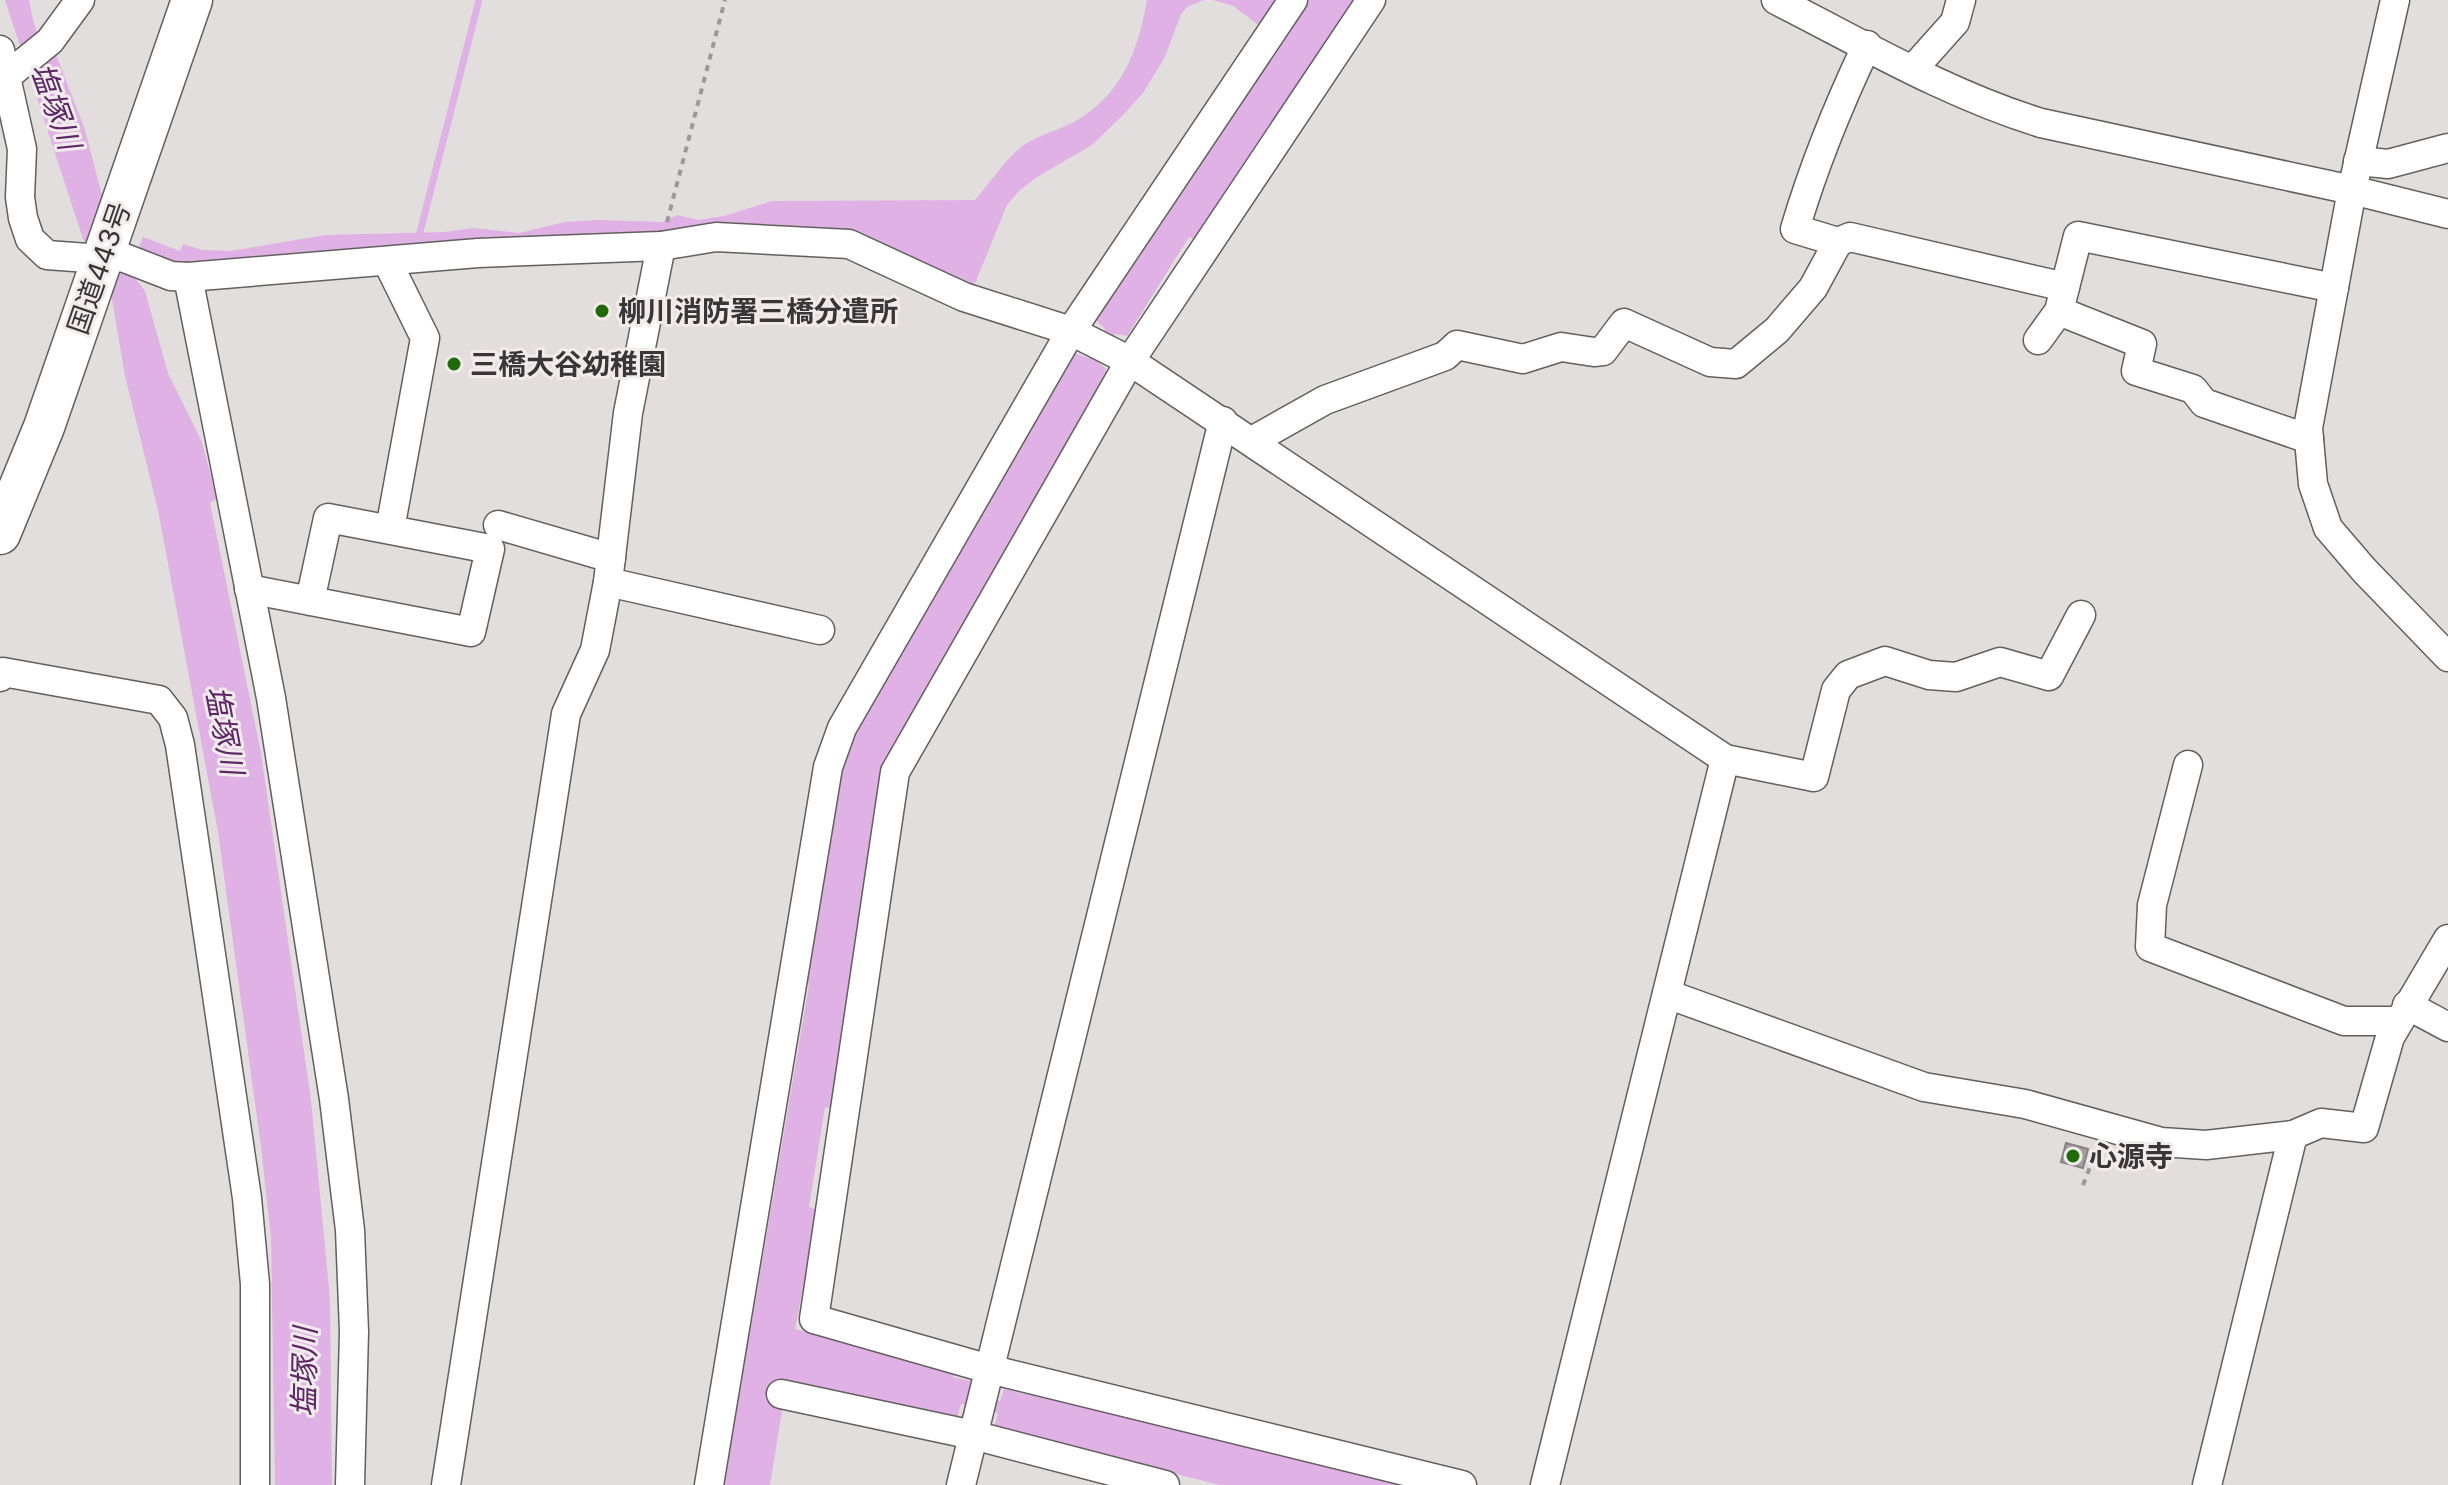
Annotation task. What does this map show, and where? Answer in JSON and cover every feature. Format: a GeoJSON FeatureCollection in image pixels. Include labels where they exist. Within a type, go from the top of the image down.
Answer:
{"type":"FeatureCollection","features":[{"type":"Feature","properties":{"kind":"highway","name":"国道443号"},"geometry":{"type":"LineString","coordinates":[[0,534],[44,427],[89,297],[95,248],[192,0]]}},
{"type":"Feature","properties":{"kind":"street"},"geometry":{"type":"LineString","coordinates":[[80,0],[50,41],[8,66],[22,149],[20,197],[11,221],[47,255],[95,248],[180,276],[478,253],[661,246],[716,237],[849,244],[964,297],[1071,331],[1130,361],[1725,759],[1814,777],[1836,690],[1848,675],[1885,661],[1929,675],[1956,677],[2000,662],[2049,676],[2081,615]]}},
{"type":"Feature","properties":{"kind":"street"},"geometry":{"type":"LineString","coordinates":[[709,1485],[828,767],[842,728],[1071,331],[1293,0]]}},
{"type":"Feature","properties":{"kind":"street"},"geometry":{"type":"LineString","coordinates":[[1371,0],[1130,361],[895,772],[814,1319],[989,1369],[1462,1485]]}},
{"type":"Feature","properties":{"kind":"street"},"geometry":{"type":"LineString","coordinates":[[1776,0],[1991,107],[2041,123],[2352,190],[2448,214]]}},
{"type":"Feature","properties":{"kind":"street"},"geometry":{"type":"LineString","coordinates":[[1913,69],[1955,22],[1961,0]]}},
{"type":"Feature","properties":{"kind":"street"},"geometry":{"type":"LineString","coordinates":[[2395,0],[2352,190],[2308,428],[2313,484],[2328,528],[2448,657]]}},
{"type":"Feature","properties":{"kind":"street"},"geometry":{"type":"LineString","coordinates":[[1838,242],[1795,229],[1814,164],[1867,45]]}},
{"type":"Feature","properties":{"kind":"street"},"geometry":{"type":"LineString","coordinates":[[2358,161],[2388,164],[2448,148]]}},
{"type":"Feature","properties":{"kind":"street"},"geometry":{"type":"LineString","coordinates":[[2038,340],[2062,299],[2078,236],[2334,288]]}},
{"type":"Feature","properties":{"kind":"street"},"geometry":{"type":"LineString","coordinates":[[1252,441],[1325,400],[1445,356],[1457,345],[1523,359],[1561,347],[1603,351],[1624,323],[1710,362],[1736,364],[1777,330],[1813,288],[1838,242],[1850,237],[2062,299],[2142,344],[2136,371],[2193,389],[2204,403],[2309,439]]}},
{"type":"Feature","properties":{"kind":"street"},"geometry":{"type":"LineString","coordinates":[[446,1485],[566,714],[595,650],[610,570],[628,413],[661,246]]}},
{"type":"Feature","properties":{"kind":"street"},"geometry":{"type":"LineString","coordinates":[[387,261],[425,338],[390,529]]}},
{"type":"Feature","properties":{"kind":"street"},"geometry":{"type":"LineString","coordinates":[[180,276],[271,698],[334,1099],[350,1230],[354,1332],[350,1485]]}},
{"type":"Feature","properties":{"kind":"street"},"geometry":{"type":"LineString","coordinates":[[961,1485],[1223,421]]}},
{"type":"Feature","properties":{"kind":"street"},"geometry":{"type":"LineString","coordinates":[[249,589],[310,601],[471,632],[490,549],[328,518],[310,601]]}},
{"type":"Feature","properties":{"kind":"street"},"geometry":{"type":"LineString","coordinates":[[498,525],[610,570],[820,630]]}},
{"type":"Feature","properties":{"kind":"street"},"geometry":{"type":"LineString","coordinates":[[2412,620],[2448,632]]}},
{"type":"Feature","properties":{"kind":"street"},"geometry":{"type":"LineString","coordinates":[[0,677],[3,672],[159,700],[173,718],[180,745],[247,1198],[255,1284],[255,1485]]}},
{"type":"Feature","properties":{"kind":"street"},"geometry":{"type":"LineString","coordinates":[[1545,1485],[1725,759]]}},
{"type":"Feature","properties":{"kind":"street"},"geometry":{"type":"LineString","coordinates":[[2188,765],[2152,905],[2150,947],[2344,1021],[2403,1013],[2448,1027]]}},
{"type":"Feature","properties":{"kind":"street"},"geometry":{"type":"LineString","coordinates":[[1667,994],[1924,1087],[2025,1104],[2161,1142],[2206,1145],[2293,1135],[2321,1123],[2364,1128],[2390,1037],[2448,939]]}},
{"type":"Feature","properties":{"kind":"street"},"geometry":{"type":"LineString","coordinates":[[2207,1485],[2293,1135]]}},
{"type":"Feature","properties":{"kind":"street"},"geometry":{"type":"LineString","coordinates":[[781,1394],[973,1435],[1165,1485]]}},
{"type":"Feature","properties":{"kind":"path"},"geometry":{"type":"LineString","coordinates":[[661,246],[725,0]]}},
{"type":"Feature","properties":{"kind":"path"},"geometry":{"type":"LineString","coordinates":[[2083,1185],[2105,1128]]}},
{"type":"Feature","properties":{"kind":"water","name":"塩塚川"},"geometry":{"type":"Polygon","coordinates":[[[5,0],[29,0],[40,39],[57,57],[85,130],[104,203],[134,277],[145,291],[168,373],[202,442],[217,499],[210,503],[261,753],[311,1100],[330,1299],[332,1485],[275,1485],[271,1238],[218,832],[158,510],[125,376],[111,293],[83,239],[5,0]]]}},
{"type":"Feature","properties":{"kind":"water"},"geometry":{"type":"Polygon","coordinates":[[[1147,0],[1204,0],[1187,7],[1181,14],[1165,57],[1143,93],[1124,114],[1092,145],[1037,177],[1007,205],[974,286],[851,234],[700,230],[174,264],[138,250],[143,237],[180,251],[183,244],[202,250],[231,251],[325,235],[445,232],[473,228],[519,233],[565,222],[663,222],[677,215],[698,220],[724,216],[772,201],[975,200],[1024,145],[1074,122],[1104,99],[1116,85],[1133,54],[1147,0]]]}},
{"type":"Feature","properties":{"kind":"water"},"geometry":{"type":"Polygon","coordinates":[[[1213,0],[1275,0],[1277,6],[1261,27],[1233,6],[1213,0]]]}},
{"type":"Feature","properties":{"kind":"water"},"geometry":{"type":"Polygon","coordinates":[[[1307,0],[1353,0],[1197,241],[1189,237],[1127,336],[1115,334],[1098,362],[1106,369],[1106,377],[930,682],[888,769],[835,1109],[825,1107],[809,1207],[818,1210],[795,1329],[955,1370],[953,1377],[975,1382],[972,1395],[1000,1401],[1004,1389],[1024,1394],[1026,1389],[1416,1485],[1220,1485],[994,1428],[998,1413],[961,1404],[957,1418],[940,1419],[787,1380],[770,1485],[720,1485],[745,1333],[750,1333],[809,985],[802,983],[837,767],[847,741],[1070,352],[1089,358],[1105,329],[1096,320],[1098,310],[1307,0]]]}},
{"type":"Feature","properties":{"kind":"building"},"geometry":{"type":"Polygon","coordinates":[[[2066,1143],[2088,1149],[2083,1168],[2061,1162],[2066,1143]]]}},
{"type":"Feature","properties":{"kind":"waterway"},"geometry":{"type":"LineString","coordinates":[[418,240],[479,0]]}},
{"type":"Feature","properties":{"kind":"place","name":"柳川消防署三橋分遣所"},"geometry":{"type":"Point","coordinates":[602,311]}},
{"type":"Feature","properties":{"kind":"place","name":"三橋大谷幼稚園"},"geometry":{"type":"Point","coordinates":[454,364]}},
{"type":"Feature","properties":{"kind":"place","name":"心源寺"},"geometry":{"type":"Point","coordinates":[2073,1156]}}]}
